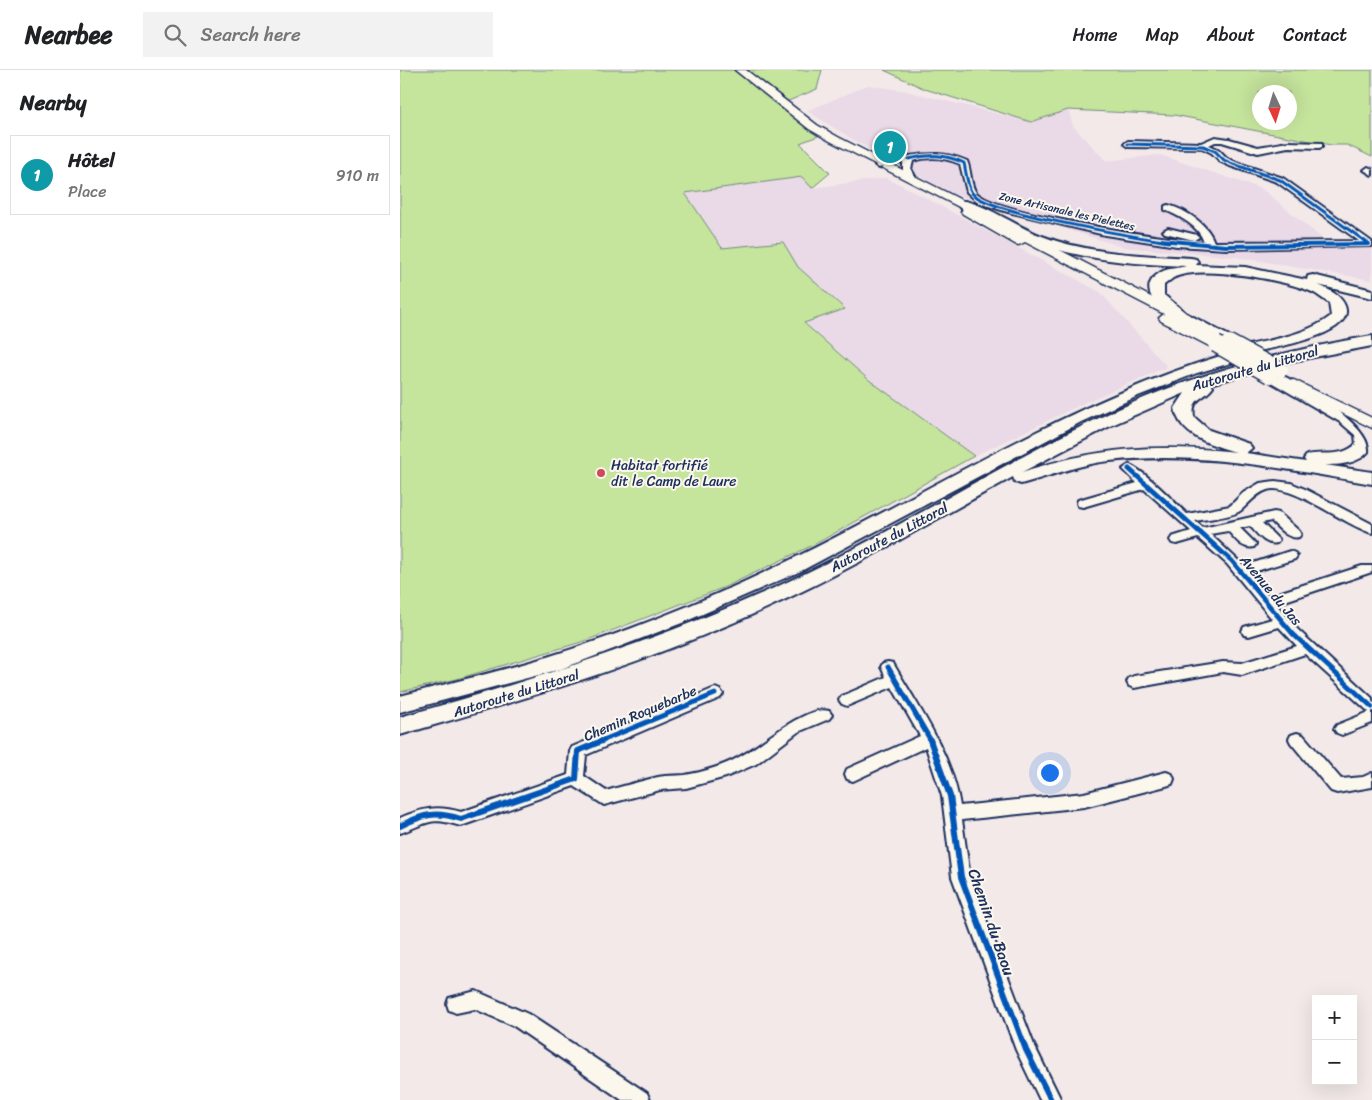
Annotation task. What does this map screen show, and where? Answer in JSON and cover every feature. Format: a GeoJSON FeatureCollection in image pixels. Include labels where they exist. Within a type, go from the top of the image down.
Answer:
{"type":"FeatureCollection","features":[{"type":"Feature","properties":{"kind":"highway"},"geometry":{"type":"LineString","coordinates":[[965,205],[1021,232],[1068,248],[1122,258],[1249,267],[1301,276],[1372,294]]}},
{"type":"Feature","properties":{"kind":"highway"},"geometry":{"type":"LineString","coordinates":[[1049,430],[1105,402],[1177,371],[1224,356],[1320,329],[1333,324],[1338,318],[1339,310],[1331,297],[1314,287],[1298,282],[1256,273],[1200,269],[1182,270],[1161,278],[1156,287],[1156,292],[1164,304],[1218,342],[1275,373],[1334,411],[1359,429],[1363,434],[1364,445],[1361,451],[1340,459],[1306,459],[1266,453],[1217,441],[1189,424],[1184,414],[1184,404],[1190,395],[1244,372],[1278,362],[1372,342]]}},
{"type":"Feature","properties":{"kind":"highway","name":"Autoroute du Littoral"},"geometry":{"type":"LineString","coordinates":[[400,704],[552,663],[704,607],[795,566],[1049,430],[1150,385],[1231,357],[1291,342],[1372,328]]}},
{"type":"Feature","properties":{"kind":"highway","name":"Autoroute du Littoral"},"geometry":{"type":"LineString","coordinates":[[400,726],[504,698],[665,644],[809,580],[1095,427],[1192,385],[1266,363],[1335,347],[1372,342]]}},
{"type":"Feature","properties":{"kind":"highway"},"geometry":{"type":"LineString","coordinates":[[809,580],[1015,480],[1042,469],[1078,460],[1130,452],[1173,451],[1243,458],[1372,478]]}},
{"type":"Feature","properties":{"kind":"main road"},"geometry":{"type":"LineString","coordinates":[[740,70],[813,127],[855,151],[940,196],[1033,249],[1218,342]]}},
{"type":"Feature","properties":{"kind":"main road"},"geometry":{"type":"LineString","coordinates":[[885,166],[965,205],[1218,342]]}},
{"type":"Feature","properties":{"kind":"main road"},"geometry":{"type":"LineString","coordinates":[[1275,373],[1372,418]]}},
{"type":"Feature","properties":{"kind":"main road"},"geometry":{"type":"LineString","coordinates":[[1275,373],[1372,424]]}},
{"type":"Feature","properties":{"kind":"street"},"geometry":{"type":"LineString","coordinates":[[1128,144],[1203,146],[1207,141],[1212,140],[1226,141],[1259,150],[1271,150],[1284,146],[1319,146]]}},
{"type":"Feature","properties":{"kind":"street","name":"Zone Artisanale les Pielettes"},"geometry":{"type":"LineString","coordinates":[[1203,146],[1215,151],[1224,160],[1233,164],[1280,180],[1371,244]]}},
{"type":"Feature","properties":{"kind":"street","name":"Zone Artisanale les Pielettes"},"geometry":{"type":"LineString","coordinates":[[885,166],[908,163],[923,155],[939,154],[954,158],[964,163],[970,192],[977,198],[992,205],[1105,232],[1237,246],[1371,244]]}},
{"type":"Feature","properties":{"kind":"street"},"geometry":{"type":"LineString","coordinates":[[885,166],[908,163],[906,172],[912,178]]}},
{"type":"Feature","properties":{"kind":"street"},"geometry":{"type":"LineString","coordinates":[[1168,208],[1186,217],[1204,232],[1210,243]]}},
{"type":"Feature","properties":{"kind":"street"},"geometry":{"type":"LineString","coordinates":[[1168,231],[1210,243]]}},
{"type":"Feature","properties":{"kind":"street"},"geometry":{"type":"LineString","coordinates":[[1228,236],[1237,246]]}},
{"type":"Feature","properties":{"kind":"street","name":"Avenue du Jas"},"geometry":{"type":"LineString","coordinates":[[1130,469],[1202,532],[1242,571],[1282,621],[1308,648],[1372,707]]}},
{"type":"Feature","properties":{"kind":"street"},"geometry":{"type":"LineString","coordinates":[[1083,503],[1147,484]]}},
{"type":"Feature","properties":{"kind":"street"},"geometry":{"type":"LineString","coordinates":[[1186,518],[1234,509],[1247,496],[1264,486],[1275,485],[1288,486],[1372,529]]}},
{"type":"Feature","properties":{"kind":"street"},"geometry":{"type":"LineString","coordinates":[[1177,540],[1202,532],[1274,516],[1294,534]]}},
{"type":"Feature","properties":{"kind":"street"},"geometry":{"type":"LineString","coordinates":[[1253,521],[1272,540]]}},
{"type":"Feature","properties":{"kind":"street"},"geometry":{"type":"LineString","coordinates":[[1231,526],[1249,544]]}},
{"type":"Feature","properties":{"kind":"street"},"geometry":{"type":"LineString","coordinates":[[1242,571],[1290,556]]}},
{"type":"Feature","properties":{"kind":"street"},"geometry":{"type":"LineString","coordinates":[[1267,602],[1367,569]]}},
{"type":"Feature","properties":{"kind":"street"},"geometry":{"type":"LineString","coordinates":[[1249,631],[1282,621]]}},
{"type":"Feature","properties":{"kind":"street"},"geometry":{"type":"LineString","coordinates":[[1134,682],[1223,667],[1242,669],[1308,648]]}},
{"type":"Feature","properties":{"kind":"street","name":"Chemin du Baou"},"geometry":{"type":"LineString","coordinates":[[847,700],[891,674],[934,747],[950,796],[961,877],[1026,1050],[1051,1100]]}},
{"type":"Feature","properties":{"kind":"street","name":"Chemin Roquebarbe"},"geometry":{"type":"LineString","coordinates":[[576,779],[578,751],[715,694]]}},
{"type":"Feature","properties":{"kind":"street"},"geometry":{"type":"LineString","coordinates":[[400,826],[426,813],[444,814],[461,820],[576,779],[604,798],[660,783],[686,782],[720,772],[750,759],[793,728],[824,715]]}},
{"type":"Feature","properties":{"kind":"street"},"geometry":{"type":"LineString","coordinates":[[1342,729],[1372,718]]}},
{"type":"Feature","properties":{"kind":"street"},"geometry":{"type":"LineString","coordinates":[[853,774],[929,739]]}},
{"type":"Feature","properties":{"kind":"street"},"geometry":{"type":"LineString","coordinates":[[1297,739],[1337,786],[1365,783],[1372,780]]}},
{"type":"Feature","properties":{"kind":"street"},"geometry":{"type":"LineString","coordinates":[[952,814],[1084,800],[1166,779]]}},
{"type":"Feature","properties":{"kind":"street"},"geometry":{"type":"LineString","coordinates":[[456,1004],[476,1000],[521,1020],[640,1100]]}},
{"type":"Feature","properties":{"kind":"shaded area"},"geometry":{"type":"Polygon","coordinates":[[[868,85],[906,91],[1031,122],[1068,110],[1073,126],[1106,161],[1160,155],[1262,189],[1329,244],[1372,242],[1372,280],[1236,257],[1123,247],[953,194],[854,140],[807,111],[868,85]]]}},
{"type":"Feature","properties":{"kind":"shaded area"},"geometry":{"type":"Polygon","coordinates":[[[802,177],[813,188],[886,178],[907,188],[1100,292],[1167,367],[1088,401],[974,456],[869,380],[804,322],[845,309],[798,267],[783,242],[722,248],[685,193],[802,177]]]}},
{"type":"Feature","properties":{"kind":"green space"},"geometry":{"type":"Polygon","coordinates":[[[400,70],[822,70],[817,89],[779,105],[818,136],[800,143],[830,173],[812,188],[802,177],[685,193],[722,248],[783,242],[798,267],[845,309],[804,323],[869,380],[974,456],[815,544],[725,587],[585,641],[457,679],[400,692],[400,70]]]}},
{"type":"Feature","properties":{"kind":"green space"},"geometry":{"type":"Polygon","coordinates":[[[884,70],[1372,70],[1372,157],[1347,145],[1331,145],[1252,130],[1297,130],[1297,85],[1252,85],[1252,130],[1174,115],[1068,110],[1031,122],[925,89],[884,70]]]}},
{"type":"Feature","properties":{"kind":"cycle path"},"geometry":{"type":"LineString","coordinates":[[909,159],[937,155],[950,157],[964,163],[971,192],[982,201],[1011,210],[1105,232],[1177,243],[1226,246],[1369,244],[1280,180],[1233,164],[1224,160],[1215,151],[1203,146],[1128,144]]}},
{"type":"Feature","properties":{"kind":"cycle path"},"geometry":{"type":"LineString","coordinates":[[1129,469],[1232,561],[1293,634],[1372,707]]}},
{"type":"Feature","properties":{"kind":"cycle path"},"geometry":{"type":"LineString","coordinates":[[888,667],[934,747],[950,796],[961,877],[1026,1050],[1051,1100]]}},
{"type":"Feature","properties":{"kind":"cycle path"},"geometry":{"type":"LineString","coordinates":[[400,826],[424,815],[436,813],[461,819],[576,779],[578,751],[715,694]]}},
{"type":"Feature","properties":{"kind":"place","name":"Hôtel"},"geometry":{"type":"Point","coordinates":[890,147]}},
{"type":"Feature","properties":{"kind":"place","name":"Habitat fortifié dit le Camp de Laure"},"geometry":{"type":"Point","coordinates":[601,473]}}]}
